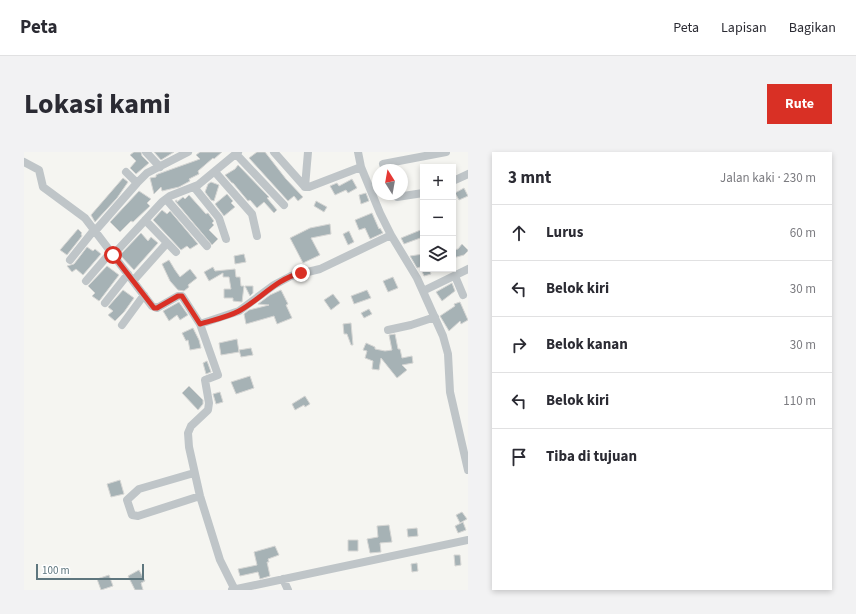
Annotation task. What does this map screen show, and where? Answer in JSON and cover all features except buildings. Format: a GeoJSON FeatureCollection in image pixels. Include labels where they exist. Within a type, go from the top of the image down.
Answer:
{"type":"FeatureCollection","features":[{"type":"Feature","properties":{"kind":"street"},"geometry":{"type":"LineString","coordinates":[[146,152],[160,167]]}},
{"type":"Feature","properties":{"kind":"street"},"geometry":{"type":"LineString","coordinates":[[274,152],[305,187]]}},
{"type":"Feature","properties":{"kind":"street"},"geometry":{"type":"LineString","coordinates":[[305,187],[308,152]]}},
{"type":"Feature","properties":{"kind":"street"},"geometry":{"type":"LineString","coordinates":[[358,152],[361,167],[380,213],[423,291],[447,349],[450,392],[468,470]]}},
{"type":"Feature","properties":{"kind":"street"},"geometry":{"type":"LineString","coordinates":[[383,164],[446,152]]}},
{"type":"Feature","properties":{"kind":"street"},"geometry":{"type":"LineString","coordinates":[[70,260],[137,183],[147,174],[186,153]]}},
{"type":"Feature","properties":{"kind":"street"},"geometry":{"type":"LineString","coordinates":[[86,281],[166,199],[194,187],[215,172],[237,153],[284,205]]}},
{"type":"Feature","properties":{"kind":"street"},"geometry":{"type":"LineString","coordinates":[[24,162],[39,170],[43,187],[85,218],[152,306],[156,308],[178,296],[182,296],[200,324],[218,375],[205,380],[209,403],[208,410],[191,426],[188,433],[188,447],[200,496],[220,560],[234,590],[468,540]]}},
{"type":"Feature","properties":{"kind":"street"},"geometry":{"type":"LineString","coordinates":[[305,187],[309,187],[361,167]]}},
{"type":"Feature","properties":{"kind":"street"},"geometry":{"type":"LineString","coordinates":[[126,172],[137,183]]}},
{"type":"Feature","properties":{"kind":"street"},"geometry":{"type":"LineString","coordinates":[[215,172],[252,214],[257,236]]}},
{"type":"Feature","properties":{"kind":"street"},"geometry":{"type":"LineString","coordinates":[[456,180],[468,174]]}},
{"type":"Feature","properties":{"kind":"street"},"geometry":{"type":"LineString","coordinates":[[194,187],[219,218],[226,239]]}},
{"type":"Feature","properties":{"kind":"street"},"geometry":{"type":"LineString","coordinates":[[408,195],[420,193]]}},
{"type":"Feature","properties":{"kind":"street"},"geometry":{"type":"LineString","coordinates":[[166,199],[207,246]]}},
{"type":"Feature","properties":{"kind":"street"},"geometry":{"type":"LineString","coordinates":[[145,220],[176,252]]}},
{"type":"Feature","properties":{"kind":"street"},"geometry":{"type":"LineString","coordinates":[[200,324],[239,311],[274,285],[291,276],[320,269],[391,235]]}},
{"type":"Feature","properties":{"kind":"street"},"geometry":{"type":"LineString","coordinates":[[105,304],[130,277],[168,243]]}},
{"type":"Feature","properties":{"kind":"street"},"geometry":{"type":"LineString","coordinates":[[423,291],[468,269]]}},
{"type":"Feature","properties":{"kind":"street"},"geometry":{"type":"LineString","coordinates":[[455,276],[463,295]]}},
{"type":"Feature","properties":{"kind":"street"},"geometry":{"type":"LineString","coordinates":[[122,325],[144,295]]}},
{"type":"Feature","properties":{"kind":"street"},"geometry":{"type":"LineString","coordinates":[[388,330],[411,325],[435,317]]}},
{"type":"Feature","properties":{"kind":"street"},"geometry":{"type":"LineString","coordinates":[[194,473],[139,489],[127,500],[132,515],[138,516],[200,496]]}},
{"type":"Feature","properties":{"kind":"street"},"geometry":{"type":"LineString","coordinates":[[283,579],[288,590]]}},
{"type":"Feature","properties":{"kind":"route"},"geometry":{"type":"LineString","coordinates":[[113,255],[154,308],[157,308],[178,296],[182,296],[200,324],[239,311],[274,285],[295,274],[301,273]]}}]}
